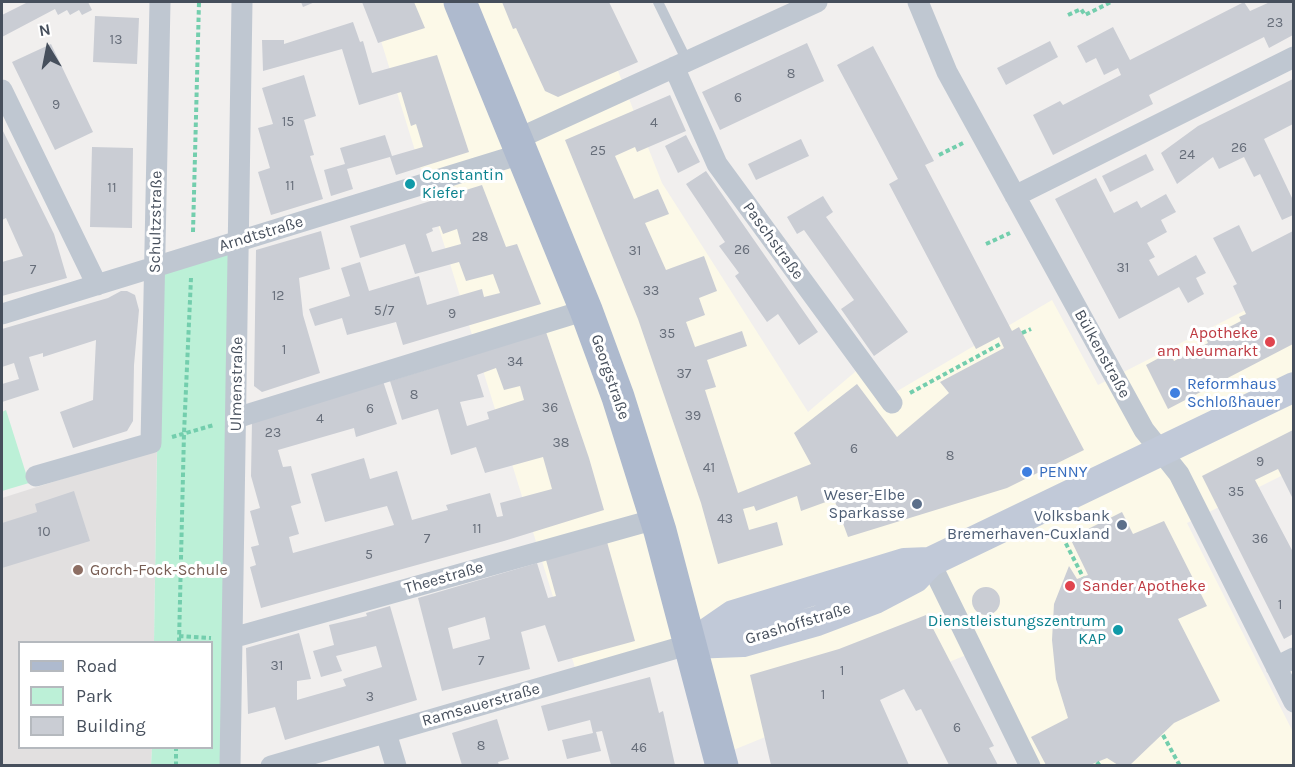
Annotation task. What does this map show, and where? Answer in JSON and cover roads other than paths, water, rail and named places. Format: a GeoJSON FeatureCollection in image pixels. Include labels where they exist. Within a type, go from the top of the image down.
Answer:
{"type":"FeatureCollection","features":[{"type":"Feature","properties":{"kind":"main road","name":"Georgstraße"},"geometry":{"type":"LineString","coordinates":[[460,2],[586,310],[618,397],[656,519],[722,765]]}},
{"type":"Feature","properties":{"kind":"street","name":"Schultzstraße"},"geometry":{"type":"LineString","coordinates":[[36,476],[151,443],[160,2]]}},
{"type":"Feature","properties":{"kind":"street","name":"Ulmenstraße"},"geometry":{"type":"LineString","coordinates":[[230,765],[242,2]]}},
{"type":"Feature","properties":{"kind":"street","name":"Arndtstraße"},"geometry":{"type":"LineString","coordinates":[[2,314],[239,241],[518,147],[680,64],[817,2]]}},
{"type":"Feature","properties":{"kind":"street","name":"Bülkenstraße"},"geometry":{"type":"LineString","coordinates":[[918,2],[947,72],[1144,430],[1179,474],[1285,663],[1293,702]]}},
{"type":"Feature","properties":{"kind":"street"},"geometry":{"type":"LineString","coordinates":[[1015,196],[1293,57]]}},
{"type":"Feature","properties":{"kind":"street","name":"Paschstraße"},"geometry":{"type":"LineString","coordinates":[[680,64],[717,165],[892,403]]}},
{"type":"Feature","properties":{"kind":"street"},"geometry":{"type":"LineString","coordinates":[[2,90],[97,285]]}},
{"type":"Feature","properties":{"kind":"street"},"geometry":{"type":"LineString","coordinates":[[236,418],[586,310]]}},
{"type":"Feature","properties":{"kind":"street","name":"Grashoffstraße"},"geometry":{"type":"LineString","coordinates":[[691,644],[733,615],[904,563],[930,562],[1293,387]]}},
{"type":"Feature","properties":{"kind":"street","name":"Theestraße"},"geometry":{"type":"LineString","coordinates":[[232,638],[656,519]]}},
{"type":"Feature","properties":{"kind":"street"},"geometry":{"type":"LineString","coordinates":[[930,562],[1030,765]]}},
{"type":"Feature","properties":{"kind":"street","name":"Ramsauerstraße"},"geometry":{"type":"LineString","coordinates":[[270,765],[691,644]]}},
{"type":"Feature","properties":{"kind":"street"},"geometry":{"type":"LineString","coordinates":[[386,733],[396,765]]}},
{"type":"Feature","properties":{"kind":"lane","name":"Paschstraße"},"geometry":{"type":"LineString","coordinates":[[658,2],[680,64]]}},
{"type":"Feature","properties":{"kind":"place","name":"Constantin Kiefer"},"geometry":{"type":"Point","coordinates":[410,184]}},
{"type":"Feature","properties":{"kind":"place","name":"Apotheke am Neumarkt"},"geometry":{"type":"Point","coordinates":[1270,342]}},
{"type":"Feature","properties":{"kind":"place","name":"Reformhaus Schloßhauer"},"geometry":{"type":"Point","coordinates":[1175,393]}},
{"type":"Feature","properties":{"kind":"place","name":"PENNY"},"geometry":{"type":"Point","coordinates":[1027,472]}},
{"type":"Feature","properties":{"kind":"place","name":"Weser-Elbe Sparkasse"},"geometry":{"type":"Point","coordinates":[917,504]}},
{"type":"Feature","properties":{"kind":"place","name":"Volksbank Bremerhaven-Cuxland"},"geometry":{"type":"Point","coordinates":[1122,525]}},
{"type":"Feature","properties":{"kind":"place","name":"Gorch-Fock-Schule"},"geometry":{"type":"Point","coordinates":[78,570]}},
{"type":"Feature","properties":{"kind":"place","name":"Sander Apotheke"},"geometry":{"type":"Point","coordinates":[1070,586]}},
{"type":"Feature","properties":{"kind":"place","name":"Dienstleistungszentrum KAP"},"geometry":{"type":"Point","coordinates":[1118,630]}}]}
